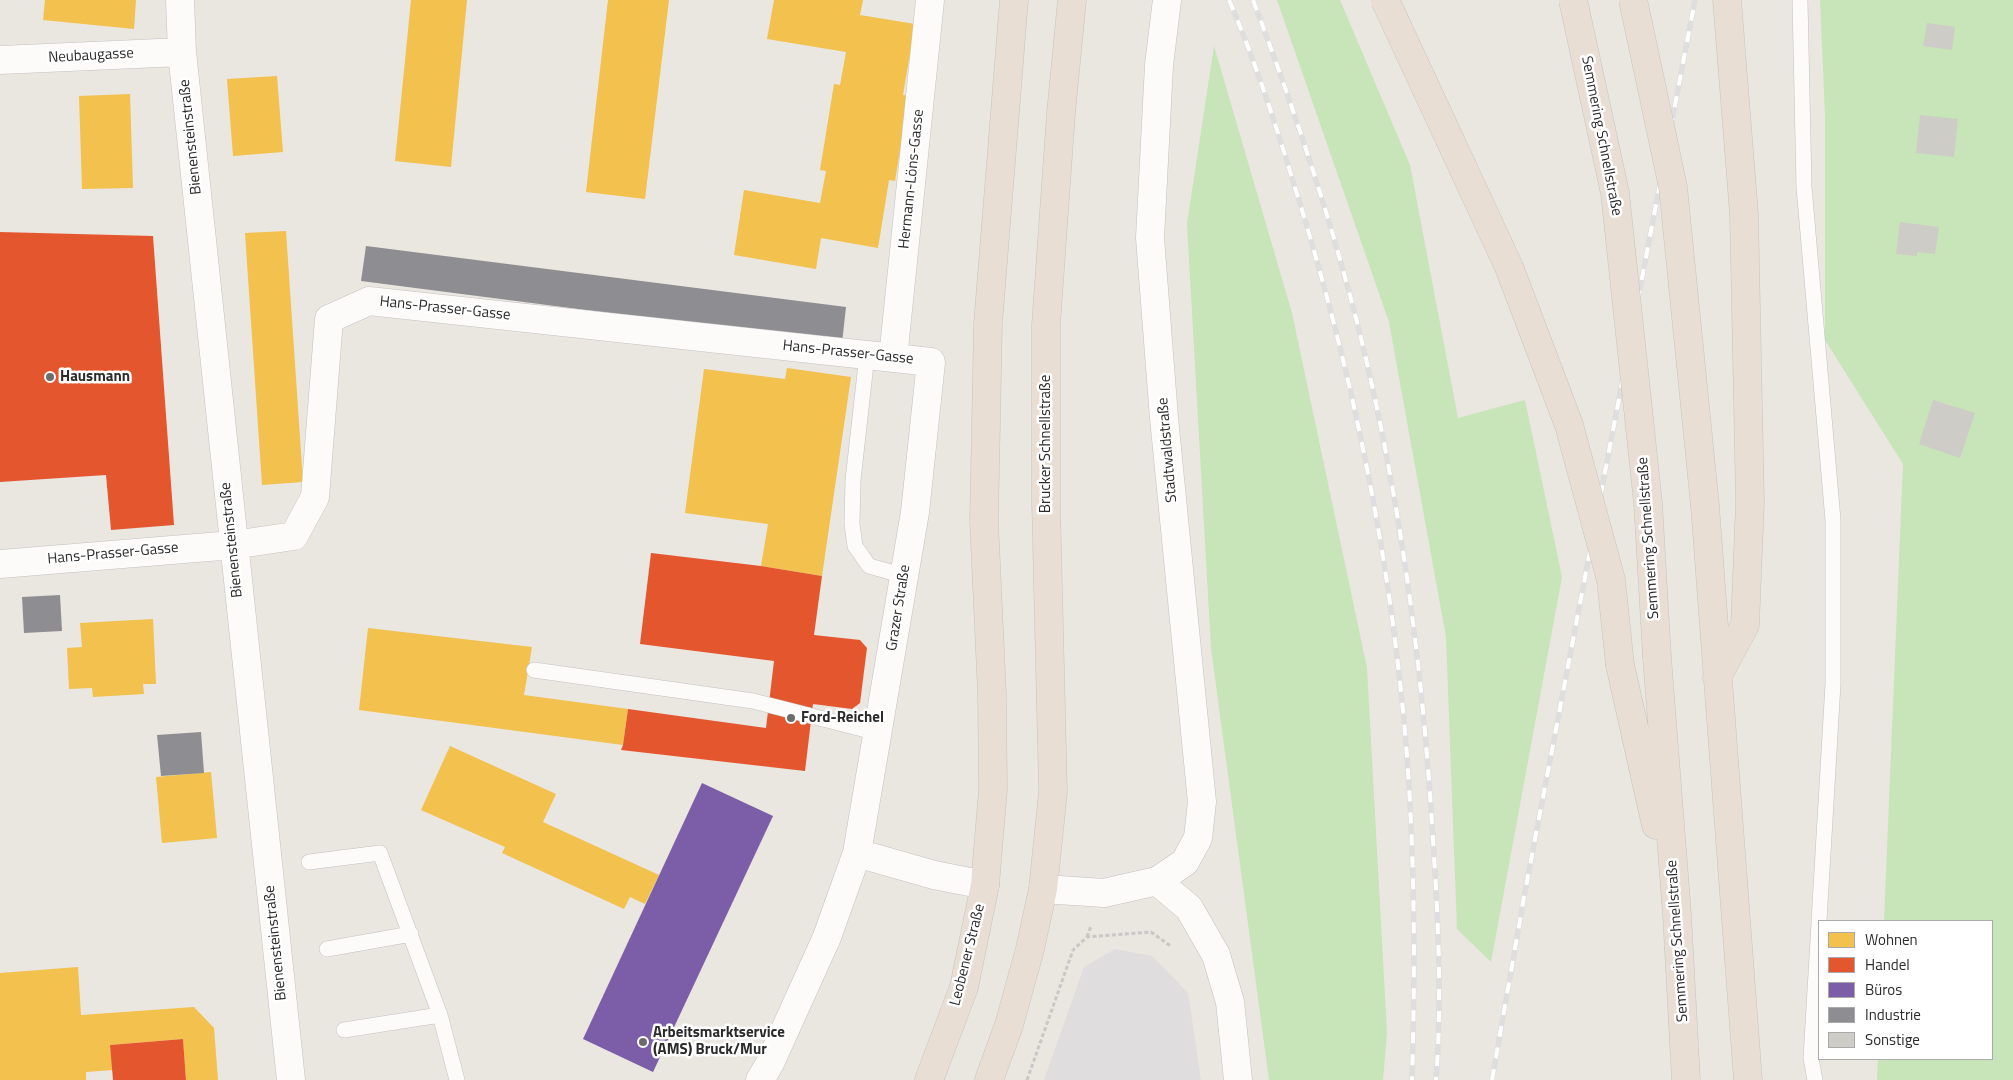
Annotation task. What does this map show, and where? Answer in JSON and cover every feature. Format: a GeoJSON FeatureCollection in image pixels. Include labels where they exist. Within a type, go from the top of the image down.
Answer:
{"type":"FeatureCollection","features":[{"type":"Feature","properties":{"kind":"highway"},"geometry":{"type":"LineString","coordinates":[[985,886],[993,790],[992,694],[984,521],[988,324],[1014,0]]}},
{"type":"Feature","properties":{"kind":"highway","name":"Brucker Schnellstraße"},"geometry":{"type":"LineString","coordinates":[[1043,889],[1053,792],[1046,503],[1046,326],[1061,113],[1072,0]]}},
{"type":"Feature","properties":{"kind":"highway"},"geometry":{"type":"LineString","coordinates":[[1385,0],[1509,267],[1569,425],[1611,580],[1620,665],[1677,914]]}},
{"type":"Feature","properties":{"kind":"highway","name":"Semmering Schnellstraße"},"geometry":{"type":"LineString","coordinates":[[1573,0],[1615,193],[1648,503],[1657,657],[1677,914],[1686,1080]]}},
{"type":"Feature","properties":{"kind":"highway"},"geometry":{"type":"LineString","coordinates":[[1633,0],[1673,187],[1705,506],[1748,1080]]}},
{"type":"Feature","properties":{"kind":"highway"},"geometry":{"type":"LineString","coordinates":[[1717,677],[1745,625],[1750,502],[1744,214],[1727,0]]}},
{"type":"Feature","properties":{"kind":"highway","name":"Leobener Straße"},"geometry":{"type":"LineString","coordinates":[[929,1080],[964,988],[985,886]]}},
{"type":"Feature","properties":{"kind":"highway"},"geometry":{"type":"LineString","coordinates":[[989,1080],[1009,1026],[1030,949],[1043,889]]}},
{"type":"Feature","properties":{"kind":"street","name":"Bienensteinstraße"},"geometry":{"type":"LineString","coordinates":[[180,0],[182,52],[291,1080]]}},
{"type":"Feature","properties":{"kind":"street","name":"Hermann-Löns-Gasse"},"geometry":{"type":"LineString","coordinates":[[880,357],[930,0]]}},
{"type":"Feature","properties":{"kind":"street","name":"Stadtwaldstraße"},"geometry":{"type":"LineString","coordinates":[[1043,889],[1104,893],[1156,882],[1185,862],[1198,838],[1202,802],[1164,418],[1150,238],[1158,65],[1167,0]]}},
{"type":"Feature","properties":{"kind":"street","name":"Neubaugasse"},"geometry":{"type":"LineString","coordinates":[[0,60],[182,52]]}},
{"type":"Feature","properties":{"kind":"street","name":"Hans-Prasser-Gasse"},"geometry":{"type":"LineString","coordinates":[[0,564],[233,545],[294,536],[315,497],[329,319],[369,301],[931,362]]}},
{"type":"Feature","properties":{"kind":"street","name":"Grazer Straße"},"geometry":{"type":"LineString","coordinates":[[760,1080],[770,1063],[827,936],[857,852],[915,512],[931,362]]}},
{"type":"Feature","properties":{"kind":"street"},"geometry":{"type":"LineString","coordinates":[[857,852],[934,875],[985,886]]}},
{"type":"Feature","properties":{"kind":"street"},"geometry":{"type":"LineString","coordinates":[[1156,882],[1189,908],[1216,955],[1230,1002],[1238,1080]]}},
{"type":"Feature","properties":{"kind":"lane"},"geometry":{"type":"LineString","coordinates":[[1800,0],[1804,187],[1833,520],[1833,684],[1819,920]]}},
{"type":"Feature","properties":{"kind":"lane"},"geometry":{"type":"LineString","coordinates":[[880,357],[852,480],[852,524],[855,546],[869,566],[905,576]]}},
{"type":"Feature","properties":{"kind":"lane"},"geometry":{"type":"LineString","coordinates":[[534,670],[753,701],[878,733]]}},
{"type":"Feature","properties":{"kind":"lane"},"geometry":{"type":"LineString","coordinates":[[309,862],[380,853],[440,1015],[457,1080]]}},
{"type":"Feature","properties":{"kind":"lane"},"geometry":{"type":"LineString","coordinates":[[327,949],[411,934]]}},
{"type":"Feature","properties":{"kind":"lane"},"geometry":{"type":"LineString","coordinates":[[1815,1080],[1812,1058],[1818,941]]}},
{"type":"Feature","properties":{"kind":"lane"},"geometry":{"type":"LineString","coordinates":[[344,1030],[440,1015]]}},
{"type":"Feature","properties":{"kind":"path"},"geometry":{"type":"LineString","coordinates":[[1027,1080],[1074,950],[1086,937],[1151,932],[1178,952]]}},
{"type":"Feature","properties":{"kind":"shaded area"},"geometry":{"type":"Polygon","coordinates":[[[1115,949],[1152,956],[1188,993],[1201,1080],[1044,1080],[1084,967],[1115,949]]]}},
{"type":"Feature","properties":{"kind":"green space"},"geometry":{"type":"Polygon","coordinates":[[[1277,0],[1340,0],[1410,165],[1458,418],[1525,400],[1562,577],[1491,962],[1457,929],[1446,637],[1389,322],[1277,0]]]}},
{"type":"Feature","properties":{"kind":"green space"},"geometry":{"type":"Polygon","coordinates":[[[1820,0],[2013,0],[2013,1080],[1877,1080],[1878,1060],[1993,1060],[1993,920],[1884,920],[1903,464],[1825,340],[1825,116],[1820,0]]]}},
{"type":"Feature","properties":{"kind":"green space"},"geometry":{"type":"Polygon","coordinates":[[[1214,46],[1292,313],[1367,668],[1387,1033],[1383,1080],[1269,1080],[1211,648],[1187,224],[1214,46]]]}},
{"type":"Feature","properties":{"kind":"building: Wohnen"},"geometry":{"type":"Polygon","coordinates":[[[45,0],[136,0],[134,29],[43,20],[45,0]]]}},
{"type":"Feature","properties":{"kind":"building: Wohnen"},"geometry":{"type":"Polygon","coordinates":[[[411,0],[467,0],[451,167],[395,161],[411,0]]]}},
{"type":"Feature","properties":{"kind":"building: Wohnen"},"geometry":{"type":"Polygon","coordinates":[[[608,0],[669,0],[645,199],[586,192],[608,0]]]}},
{"type":"Feature","properties":{"kind":"building: Wohnen"},"geometry":{"type":"Polygon","coordinates":[[[774,0],[863,0],[860,15],[915,24],[903,95],[909,96],[895,181],[889,180],[878,248],[821,238],[816,269],[734,255],[744,190],[820,203],[826,171],[820,170],[834,84],[840,85],[846,52],[767,39],[774,0]]]}},
{"type":"Feature","properties":{"kind":"building: Wohnen"},"geometry":{"type":"Polygon","coordinates":[[[277,76],[283,152],[233,156],[227,79],[277,76]]]}},
{"type":"Feature","properties":{"kind":"building: Wohnen"},"geometry":{"type":"Polygon","coordinates":[[[130,94],[133,188],[82,189],[79,96],[130,94]]]}},
{"type":"Feature","properties":{"kind":"building: Wohnen"},"geometry":{"type":"Polygon","coordinates":[[[286,231],[303,482],[262,485],[245,233],[286,231]]]}},
{"type":"Feature","properties":{"kind":"building: Wohnen"},"geometry":{"type":"Polygon","coordinates":[[[787,368],[851,377],[822,576],[761,566],[768,524],[685,513],[704,369],[785,379],[787,368]]]}},
{"type":"Feature","properties":{"kind":"building: Wohnen"},"geometry":{"type":"Polygon","coordinates":[[[153,619],[156,684],[143,684],[144,694],[93,697],[92,688],[69,689],[67,648],[82,647],[80,623],[153,619]]]}},
{"type":"Feature","properties":{"kind":"building: Wohnen"},"geometry":{"type":"Polygon","coordinates":[[[368,628],[532,647],[524,695],[628,709],[623,745],[359,710],[368,628]]]}},
{"type":"Feature","properties":{"kind":"building: Wohnen"},"geometry":{"type":"Polygon","coordinates":[[[450,746],[556,794],[543,822],[659,875],[645,904],[630,897],[624,909],[502,853],[505,847],[421,810],[450,746]]]}},
{"type":"Feature","properties":{"kind":"building: Wohnen"},"geometry":{"type":"Polygon","coordinates":[[[211,772],[217,838],[162,843],[156,777],[211,772]]]}},
{"type":"Feature","properties":{"kind":"building: Wohnen"},"geometry":{"type":"Polygon","coordinates":[[[78,967],[81,1015],[194,1007],[214,1028],[218,1080],[186,1080],[183,1039],[110,1045],[113,1070],[86,1072],[86,1080],[0,1080],[0,973],[78,967]]]}},
{"type":"Feature","properties":{"kind":"building: Handel","name":"Hausmann"},"geometry":{"type":"Polygon","coordinates":[[[0,232],[153,236],[174,525],[111,530],[106,475],[0,482],[0,232]]]}},
{"type":"Feature","properties":{"kind":"building: Handel"},"geometry":{"type":"Polygon","coordinates":[[[651,553],[761,566],[822,576],[814,635],[860,640],[867,648],[860,703],[852,709],[813,704],[805,771],[621,750],[628,709],[766,728],[774,661],[640,644],[651,553]]]}},
{"type":"Feature","properties":{"kind":"building: Handel"},"geometry":{"type":"Polygon","coordinates":[[[183,1039],[186,1080],[113,1080],[110,1045],[183,1039]]]}},
{"type":"Feature","properties":{"kind":"building: Büros"},"geometry":{"type":"Polygon","coordinates":[[[702,783],[773,816],[653,1072],[583,1039],[702,783]]]}},
{"type":"Feature","properties":{"kind":"building: Industrie"},"geometry":{"type":"Polygon","coordinates":[[[366,246],[846,307],[842,343],[361,281],[366,246]]]}},
{"type":"Feature","properties":{"kind":"building: Industrie"},"geometry":{"type":"Polygon","coordinates":[[[60,595],[62,631],[24,633],[22,597],[60,595]]]}},
{"type":"Feature","properties":{"kind":"building: Industrie"},"geometry":{"type":"Polygon","coordinates":[[[201,732],[204,773],[161,776],[157,735],[201,732]]]}},
{"type":"Feature","properties":{"kind":"building: Sonstige"},"geometry":{"type":"Polygon","coordinates":[[[1927,23],[1955,27],[1952,50],[1923,46],[1927,23]]]}},
{"type":"Feature","properties":{"kind":"building: Sonstige"},"geometry":{"type":"Polygon","coordinates":[[[1920,115],[1958,119],[1954,157],[1916,153],[1920,115]]]}},
{"type":"Feature","properties":{"kind":"building: Sonstige"},"geometry":{"type":"Polygon","coordinates":[[[1900,222],[1939,227],[1935,254],[1917,252],[1917,256],[1896,254],[1900,222]]]}},
{"type":"Feature","properties":{"kind":"building: Sonstige"},"geometry":{"type":"Polygon","coordinates":[[[1933,400],[1975,413],[1960,458],[1919,444],[1933,400]]]}},
{"type":"Feature","properties":{"kind":"railway"},"geometry":{"type":"LineString","coordinates":[[1229,0],[1266,96],[1318,264],[1354,407],[1382,551],[1402,697],[1408,770],[1414,925],[1412,1080]]}},
{"type":"Feature","properties":{"kind":"railway"},"geometry":{"type":"LineString","coordinates":[[1253,0],[1310,160],[1335,241],[1371,382],[1395,503],[1413,625],[1431,809],[1439,978],[1436,1080]]}},
{"type":"Feature","properties":{"kind":"railway"},"geometry":{"type":"LineString","coordinates":[[1492,1080],[1524,897],[1695,0]]}},
{"type":"Feature","properties":{"kind":"place","name":"Hausmann"},"geometry":{"type":"Point","coordinates":[50,377]}},
{"type":"Feature","properties":{"kind":"place","name":"Ford-Reichel"},"geometry":{"type":"Point","coordinates":[791,718]}},
{"type":"Feature","properties":{"kind":"place","name":"Arbeitsmarktservice (AMS) Bruck/Mur"},"geometry":{"type":"Point","coordinates":[643,1042]}}]}
